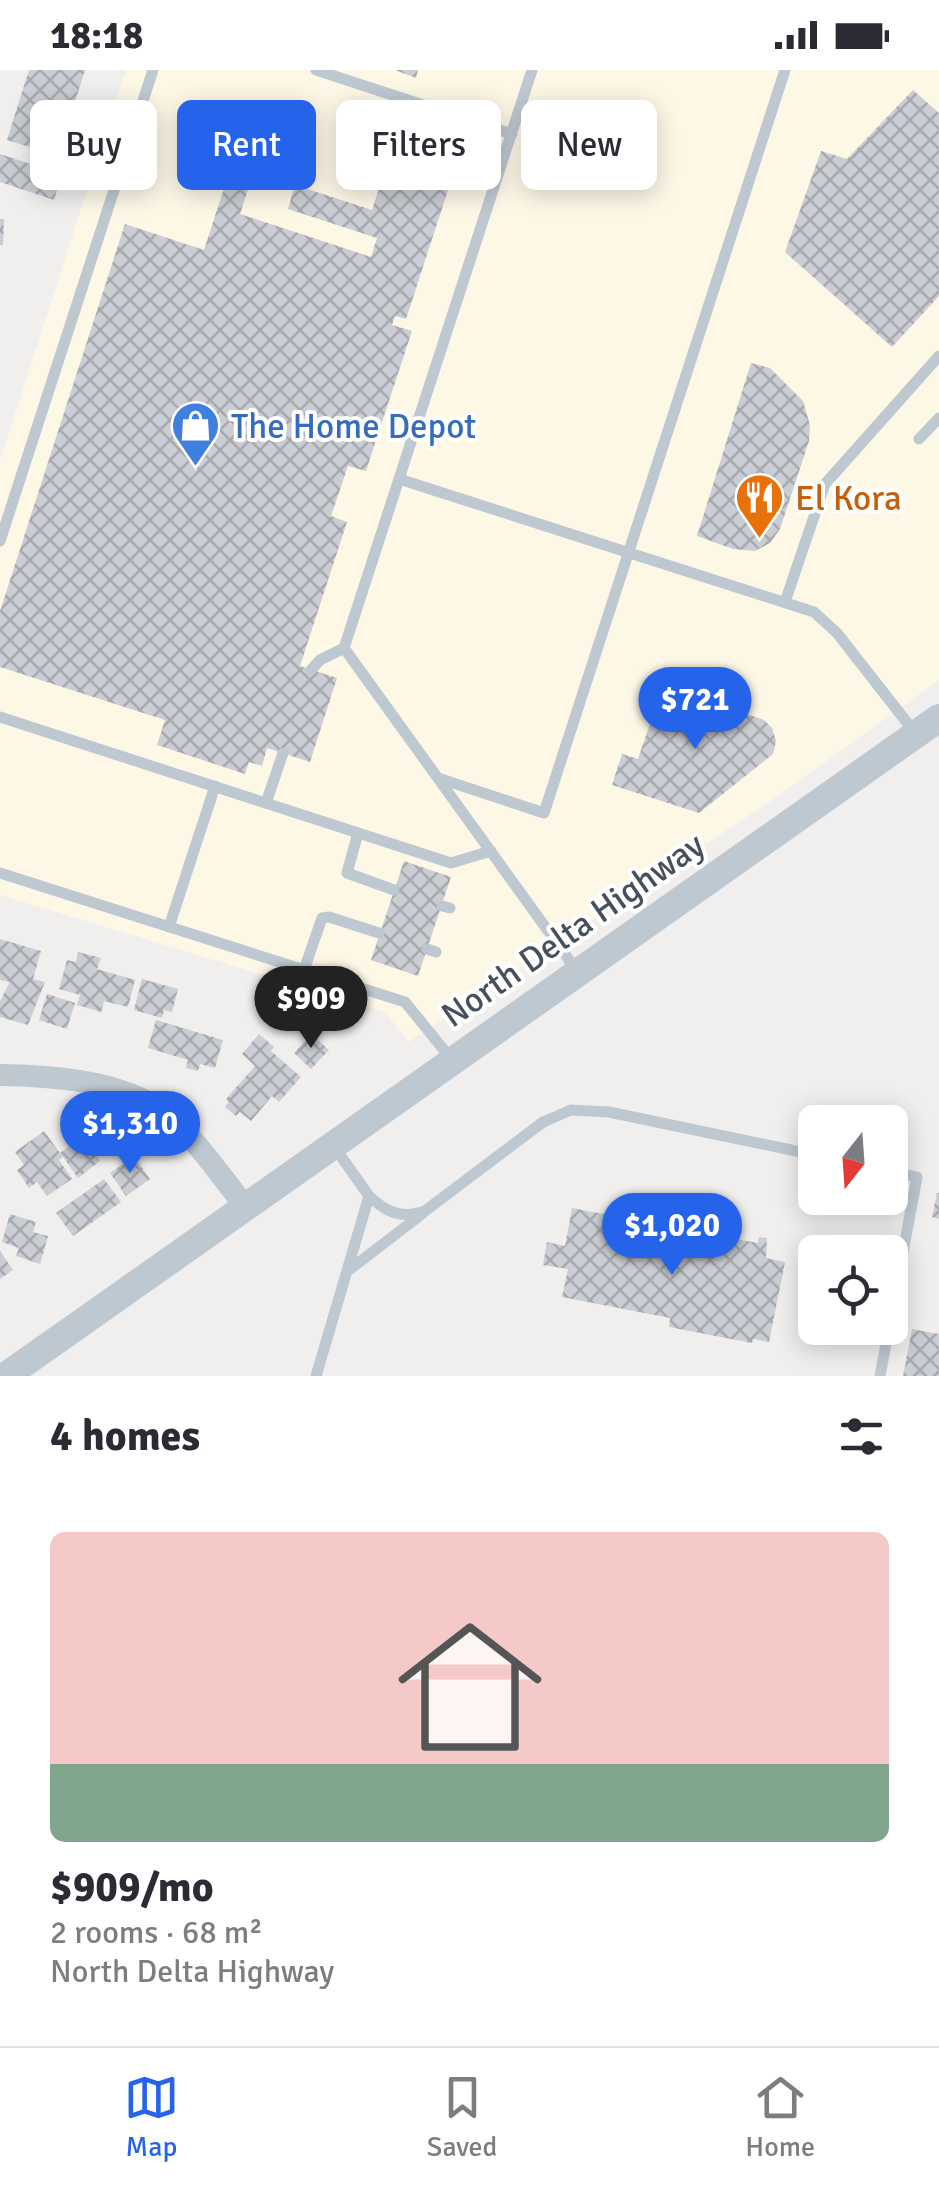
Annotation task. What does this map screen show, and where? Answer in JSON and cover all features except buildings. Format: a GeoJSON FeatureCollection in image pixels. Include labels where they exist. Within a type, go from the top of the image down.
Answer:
{"type":"FeatureCollection","features":[{"type":"Feature","properties":{"kind":"street","name":"North Delta Highway"},"geometry":{"type":"LineString","coordinates":[[6,1376],[939,718]]}},
{"type":"Feature","properties":{"kind":"street"},"geometry":{"type":"LineString","coordinates":[[0,1075],[86,1083],[144,1101],[174,1121],[246,1207]]}},
{"type":"Feature","properties":{"kind":"lane"},"geometry":{"type":"LineString","coordinates":[[0,541],[153,70]]}},
{"type":"Feature","properties":{"kind":"lane"},"geometry":{"type":"LineString","coordinates":[[316,70],[512,134]]}},
{"type":"Feature","properties":{"kind":"lane"},"geometry":{"type":"LineString","coordinates":[[311,670],[320,660],[344,648],[532,70]]}},
{"type":"Feature","properties":{"kind":"lane"},"geometry":{"type":"LineString","coordinates":[[438,778],[544,813],[784,70]]}},
{"type":"Feature","properties":{"kind":"lane"},"geometry":{"type":"LineString","coordinates":[[786,602],[825,484],[939,356]]}},
{"type":"Feature","properties":{"kind":"lane"},"geometry":{"type":"LineString","coordinates":[[919,439],[939,418]]}},
{"type":"Feature","properties":{"kind":"lane"},"geometry":{"type":"LineString","coordinates":[[399,479],[814,612],[827,621],[916,734]]}},
{"type":"Feature","properties":{"kind":"lane"},"geometry":{"type":"LineString","coordinates":[[344,648],[577,971]]}},
{"type":"Feature","properties":{"kind":"lane"},"geometry":{"type":"LineString","coordinates":[[0,717],[451,863],[491,851]]}},
{"type":"Feature","properties":{"kind":"lane"},"geometry":{"type":"LineString","coordinates":[[266,803],[283,754]]}},
{"type":"Feature","properties":{"kind":"lane"},"geometry":{"type":"LineString","coordinates":[[169,926],[215,786]]}},
{"type":"Feature","properties":{"kind":"lane"},"geometry":{"type":"LineString","coordinates":[[358,832],[346,873],[394,890]]}},
{"type":"Feature","properties":{"kind":"lane"},"geometry":{"type":"LineString","coordinates":[[0,873],[405,1002],[453,1062]]}},
{"type":"Feature","properties":{"kind":"lane"},"geometry":{"type":"LineString","coordinates":[[304,970],[322,918],[329,916],[379,933]]}},
{"type":"Feature","properties":{"kind":"lane"},"geometry":{"type":"LineString","coordinates":[[346,1274],[543,1122],[570,1110],[608,1112],[798,1151]]}},
{"type":"Feature","properties":{"kind":"lane"},"geometry":{"type":"LineString","coordinates":[[333,1144],[381,1207],[401,1215],[425,1211]]}},
{"type":"Feature","properties":{"kind":"lane"},"geometry":{"type":"LineString","coordinates":[[906,1235],[917,1176],[908,1174]]}},
{"type":"Feature","properties":{"kind":"lane"},"geometry":{"type":"LineString","coordinates":[[316,1376],[370,1196]]}},
{"type":"Feature","properties":{"kind":"lane"},"geometry":{"type":"LineString","coordinates":[[880,1376],[886,1345]]}},
{"type":"Feature","properties":{"kind":"shaded area"},"geometry":{"type":"Polygon","coordinates":[[[126,70],[939,70],[939,680],[772,800],[409,1042],[385,1012],[0,895],[0,460],[87,190],[157,190],[157,100],[116,100],[126,70]]]}},
{"type":"Feature","properties":{"kind":"place","name":"The Home Depot"},"geometry":{"type":"Point","coordinates":[196,468]}},
{"type":"Feature","properties":{"kind":"place","name":"El Kora"},"geometry":{"type":"Point","coordinates":[760,540]}}]}
